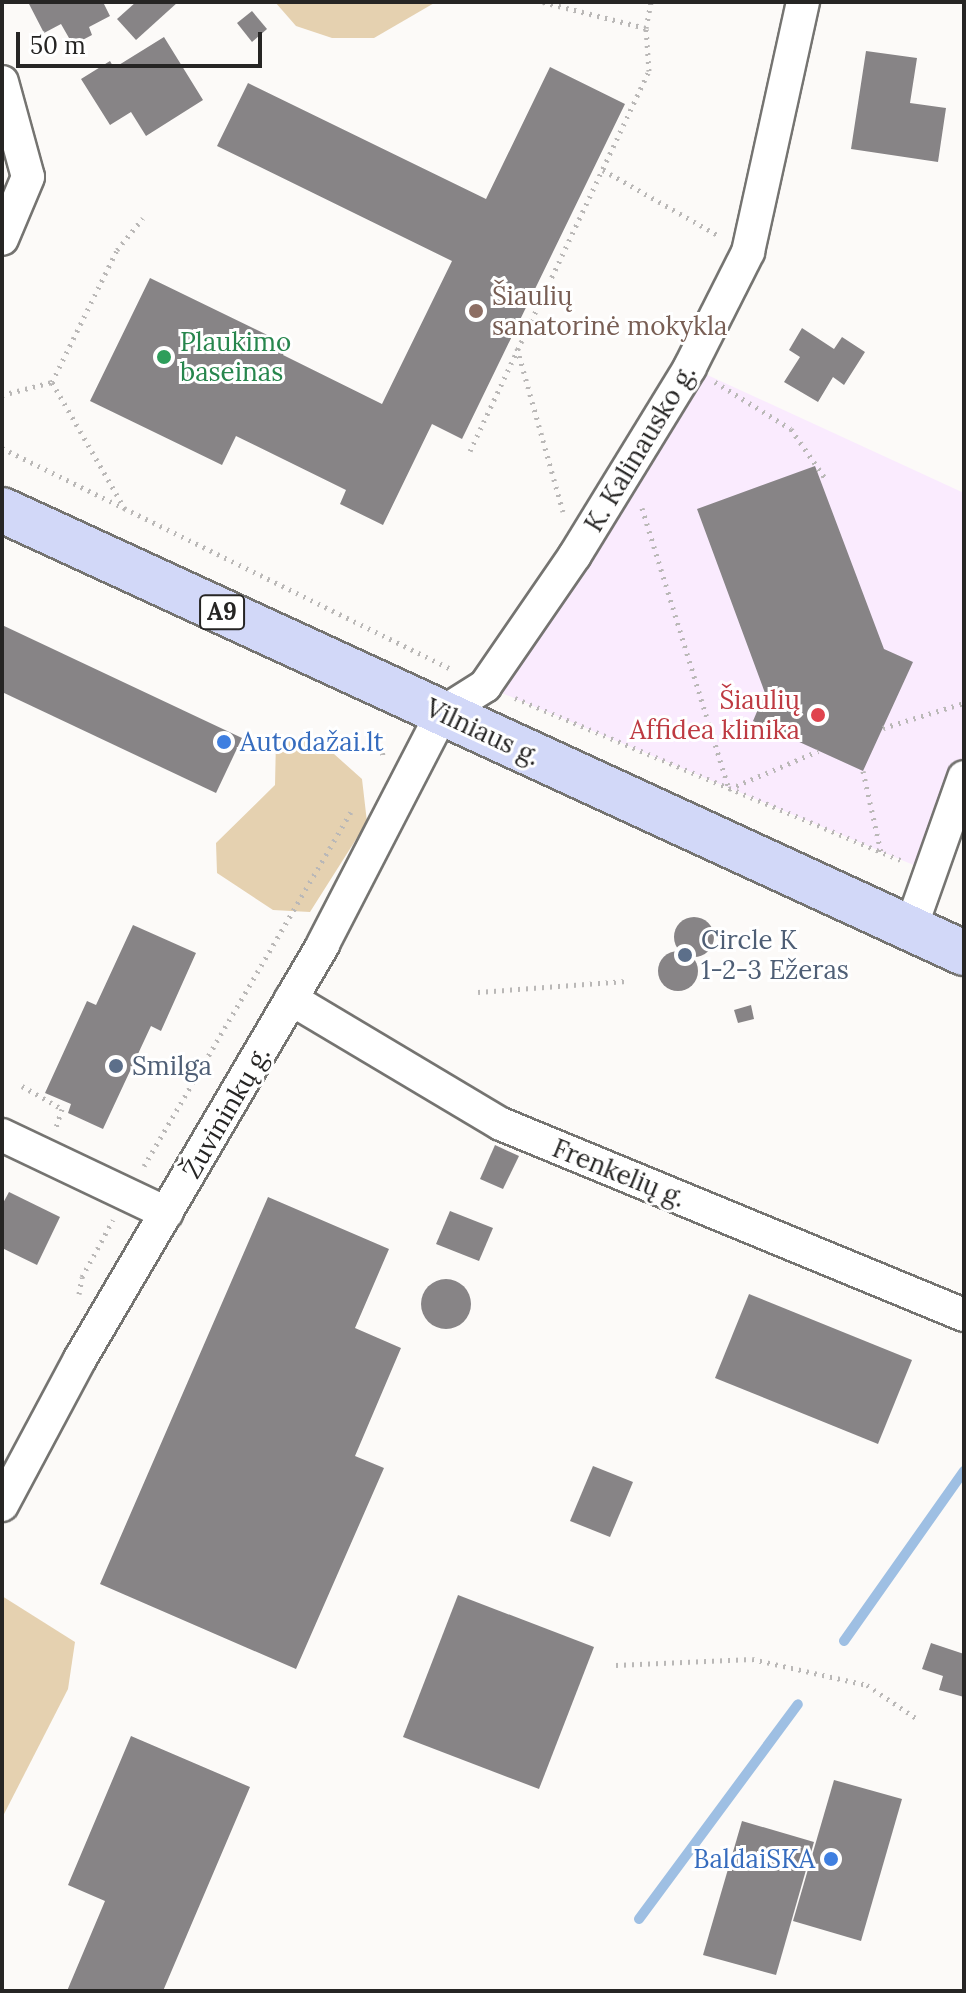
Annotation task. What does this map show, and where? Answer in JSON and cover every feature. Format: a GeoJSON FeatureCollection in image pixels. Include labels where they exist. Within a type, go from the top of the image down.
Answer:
{"type":"FeatureCollection","features":[{"type":"Feature","properties":{"kind":"highway","name":"Vilniaus g."},"geometry":{"type":"LineString","coordinates":[[2,510],[964,953]]}},
{"type":"Feature","properties":{"kind":"street","name":"K. Kalinausko g."},"geometry":{"type":"LineString","coordinates":[[442,713],[485,686],[575,555],[690,367],[748,252],[803,2]]}},
{"type":"Feature","properties":{"kind":"street"},"geometry":{"type":"LineString","coordinates":[[2,82],[28,177],[2,239]]}},
{"type":"Feature","properties":{"kind":"street","name":"Žuvininkų g."},"geometry":{"type":"LineString","coordinates":[[2,1505],[166,1213],[291,999],[442,713]]}},
{"type":"Feature","properties":{"kind":"street"},"geometry":{"type":"LineString","coordinates":[[911,927],[964,777]]}},
{"type":"Feature","properties":{"kind":"street","name":"Frenkelių g."},"geometry":{"type":"LineString","coordinates":[[291,999],[501,1124],[964,1315]]}},
{"type":"Feature","properties":{"kind":"street"},"geometry":{"type":"LineString","coordinates":[[2,1135],[166,1213]]}},
{"type":"Feature","properties":{"kind":"path"},"geometry":{"type":"LineString","coordinates":[[543,2],[646,28]]}},
{"type":"Feature","properties":{"kind":"path"},"geometry":{"type":"LineString","coordinates":[[470,451],[649,71],[646,28],[651,2]]}},
{"type":"Feature","properties":{"kind":"path"},"geometry":{"type":"LineString","coordinates":[[603,170],[748,252]]}},
{"type":"Feature","properties":{"kind":"path"},"geometry":{"type":"LineString","coordinates":[[2,395],[52,382],[117,250],[143,218]]}},
{"type":"Feature","properties":{"kind":"path"},"geometry":{"type":"LineString","coordinates":[[517,348],[575,555]]}},
{"type":"Feature","properties":{"kind":"path"},"geometry":{"type":"LineString","coordinates":[[690,367],[791,429],[827,481]]}},
{"type":"Feature","properties":{"kind":"path"},"geometry":{"type":"LineString","coordinates":[[52,382],[126,510]]}},
{"type":"Feature","properties":{"kind":"path"},"geometry":{"type":"LineString","coordinates":[[630,467],[729,789],[818,751]]}},
{"type":"Feature","properties":{"kind":"path"},"geometry":{"type":"LineString","coordinates":[[883,728],[964,703]]}},
{"type":"Feature","properties":{"kind":"path"},"geometry":{"type":"LineString","coordinates":[[376,770],[383,757],[380,737]]}},
{"type":"Feature","properties":{"kind":"path"},"geometry":{"type":"LineString","coordinates":[[863,771],[881,852]]}},
{"type":"Feature","properties":{"kind":"path"},"geometry":{"type":"LineString","coordinates":[[77,1304],[82,1277],[128,1193],[353,810]]}},
{"type":"Feature","properties":{"kind":"path"},"geometry":{"type":"LineString","coordinates":[[478,992],[627,981]]}},
{"type":"Feature","properties":{"kind":"path"},"geometry":{"type":"LineString","coordinates":[[22,1086],[62,1109],[49,1156]]}},
{"type":"Feature","properties":{"kind":"path"},"geometry":{"type":"LineString","coordinates":[[616,1665],[752,1659],[867,1685],[916,1718]]}},
{"type":"Feature","properties":{"kind":"shaded area"},"geometry":{"type":"Polygon","coordinates":[[[275,2],[436,2],[374,38],[332,38],[296,26],[275,2]]]}},
{"type":"Feature","properties":{"kind":"shaded area"},"geometry":{"type":"Polygon","coordinates":[[[690,367],[964,493],[964,777],[928,871],[485,686],[690,367]]]}},
{"type":"Feature","properties":{"kind":"shaded area"},"geometry":{"type":"Polygon","coordinates":[[[315,737],[362,779],[367,822],[310,912],[273,910],[217,873],[216,843],[275,785],[276,739],[315,737]]]}},
{"type":"Feature","properties":{"kind":"shaded area"},"geometry":{"type":"Polygon","coordinates":[[[2,1596],[75,1642],[68,1689],[2,1818],[2,1596]]]}},
{"type":"Feature","properties":{"kind":"building"},"geometry":{"type":"Polygon","coordinates":[[[28,2],[103,2],[110,16],[89,27],[92,35],[73,45],[61,24],[44,33],[28,2]]]}},
{"type":"Feature","properties":{"kind":"building"},"geometry":{"type":"Polygon","coordinates":[[[136,2],[178,2],[136,40],[117,19],[136,2]]]}},
{"type":"Feature","properties":{"kind":"building"},"geometry":{"type":"Polygon","coordinates":[[[252,11],[267,29],[252,42],[237,23],[252,11]]]}},
{"type":"Feature","properties":{"kind":"building"},"geometry":{"type":"Polygon","coordinates":[[[164,37],[203,100],[146,136],[131,112],[110,125],[81,79],[110,61],[114,68],[164,37]]]}},
{"type":"Feature","properties":{"kind":"building"},"geometry":{"type":"Polygon","coordinates":[[[866,51],[917,58],[910,103],[946,108],[938,162],[851,149],[866,51]]]}},
{"type":"Feature","properties":{"kind":"building","name":"Šiaulių sanatorinė mokykla"},"geometry":{"type":"Polygon","coordinates":[[[550,67],[625,104],[462,439],[432,424],[383,525],[340,504],[346,490],[236,436],[222,465],[90,401],[150,278],[288,345],[283,355],[382,404],[452,261],[217,146],[248,83],[486,199],[550,67]]]}},
{"type":"Feature","properties":{"kind":"building"},"geometry":{"type":"Polygon","coordinates":[[[802,328],[834,349],[842,337],[865,352],[844,385],[833,377],[818,402],[784,382],[800,357],[789,350],[802,328]]]}},
{"type":"Feature","properties":{"kind":"building"},"geometry":{"type":"Polygon","coordinates":[[[815,466],[884,649],[913,662],[863,771],[753,721],[765,693],[697,509],[815,466]]]}},
{"type":"Feature","properties":{"kind":"building"},"geometry":{"type":"Polygon","coordinates":[[[2,625],[242,738],[216,793],[2,692],[2,625]]]}},
{"type":"Feature","properties":{"kind":"building"},"geometry":{"type":"Polygon","coordinates":[[[694,917],[708,923],[714,937],[708,951],[694,957],[680,951],[674,937],[680,923],[694,917]]]}},
{"type":"Feature","properties":{"kind":"building"},"geometry":{"type":"Polygon","coordinates":[[[133,925],[196,953],[161,1031],[151,1026],[103,1129],[68,1113],[71,1104],[45,1093],[87,1001],[96,1005],[133,925]]]}},
{"type":"Feature","properties":{"kind":"building"},"geometry":{"type":"Polygon","coordinates":[[[678,951],[692,957],[698,971],[692,985],[678,991],[664,985],[658,971],[664,957],[678,951]]]}},
{"type":"Feature","properties":{"kind":"building"},"geometry":{"type":"Polygon","coordinates":[[[751,1005],[754,1019],[738,1023],[734,1010],[751,1005]]]}},
{"type":"Feature","properties":{"kind":"building"},"geometry":{"type":"Polygon","coordinates":[[[495,1145],[519,1156],[503,1189],[480,1179],[495,1145]]]}},
{"type":"Feature","properties":{"kind":"building"},"geometry":{"type":"Polygon","coordinates":[[[9,1192],[60,1217],[37,1265],[2,1248],[2,1205],[9,1192]]]}},
{"type":"Feature","properties":{"kind":"building"},"geometry":{"type":"Polygon","coordinates":[[[268,1197],[389,1249],[355,1328],[401,1348],[355,1456],[384,1468],[296,1669],[100,1584],[268,1197]]]}},
{"type":"Feature","properties":{"kind":"building"},"geometry":{"type":"Polygon","coordinates":[[[450,1211],[493,1228],[479,1261],[436,1244],[450,1211]]]}},
{"type":"Feature","properties":{"kind":"building"},"geometry":{"type":"Polygon","coordinates":[[[446,1279],[464,1286],[471,1304],[464,1322],[446,1329],[428,1322],[421,1304],[428,1286],[446,1279]]]}},
{"type":"Feature","properties":{"kind":"building"},"geometry":{"type":"Polygon","coordinates":[[[749,1294],[912,1360],[878,1444],[715,1378],[749,1294]]]}},
{"type":"Feature","properties":{"kind":"building"},"geometry":{"type":"Polygon","coordinates":[[[593,1466],[633,1482],[610,1537],[570,1521],[593,1466]]]}},
{"type":"Feature","properties":{"kind":"building"},"geometry":{"type":"Polygon","coordinates":[[[458,1595],[594,1647],[539,1789],[403,1737],[458,1595]]]}},
{"type":"Feature","properties":{"kind":"building"},"geometry":{"type":"Polygon","coordinates":[[[931,1643],[964,1654],[964,1697],[939,1690],[943,1676],[922,1669],[931,1643]]]}},
{"type":"Feature","properties":{"kind":"building"},"geometry":{"type":"Polygon","coordinates":[[[131,1736],[250,1787],[163,1991],[67,1991],[105,1901],[68,1885],[131,1736]]]}},
{"type":"Feature","properties":{"kind":"building"},"geometry":{"type":"Polygon","coordinates":[[[834,1780],[902,1799],[861,1941],[793,1921],[834,1780]]]}},
{"type":"Feature","properties":{"kind":"building"},"geometry":{"type":"Polygon","coordinates":[[[742,1821],[814,1842],[776,1975],[703,1955],[742,1821]]]}},
{"type":"Feature","properties":{"kind":"waterway"},"geometry":{"type":"LineString","coordinates":[[844,1641],[964,1471]]}},
{"type":"Feature","properties":{"kind":"waterway"},"geometry":{"type":"LineString","coordinates":[[639,1919],[798,1704]]}},
{"type":"Feature","properties":{"kind":"place","name":"Šiaulių sanatorinė mokykla"},"geometry":{"type":"Point","coordinates":[476,311]}},
{"type":"Feature","properties":{"kind":"place","name":"Plaukimo baseinas"},"geometry":{"type":"Point","coordinates":[164,357]}},
{"type":"Feature","properties":{"kind":"place","name":"Šiaulių Affidea klinika"},"geometry":{"type":"Point","coordinates":[818,715]}},
{"type":"Feature","properties":{"kind":"place","name":"Autodažai.lt"},"geometry":{"type":"Point","coordinates":[224,742]}},
{"type":"Feature","properties":{"kind":"place","name":"Circle K 1-2-3 Ežeras"},"geometry":{"type":"Point","coordinates":[685,955]}},
{"type":"Feature","properties":{"kind":"place","name":"Smilga"},"geometry":{"type":"Point","coordinates":[116,1066]}},
{"type":"Feature","properties":{"kind":"place","name":"BaldaiSKA"},"geometry":{"type":"Point","coordinates":[831,1859]}}]}
